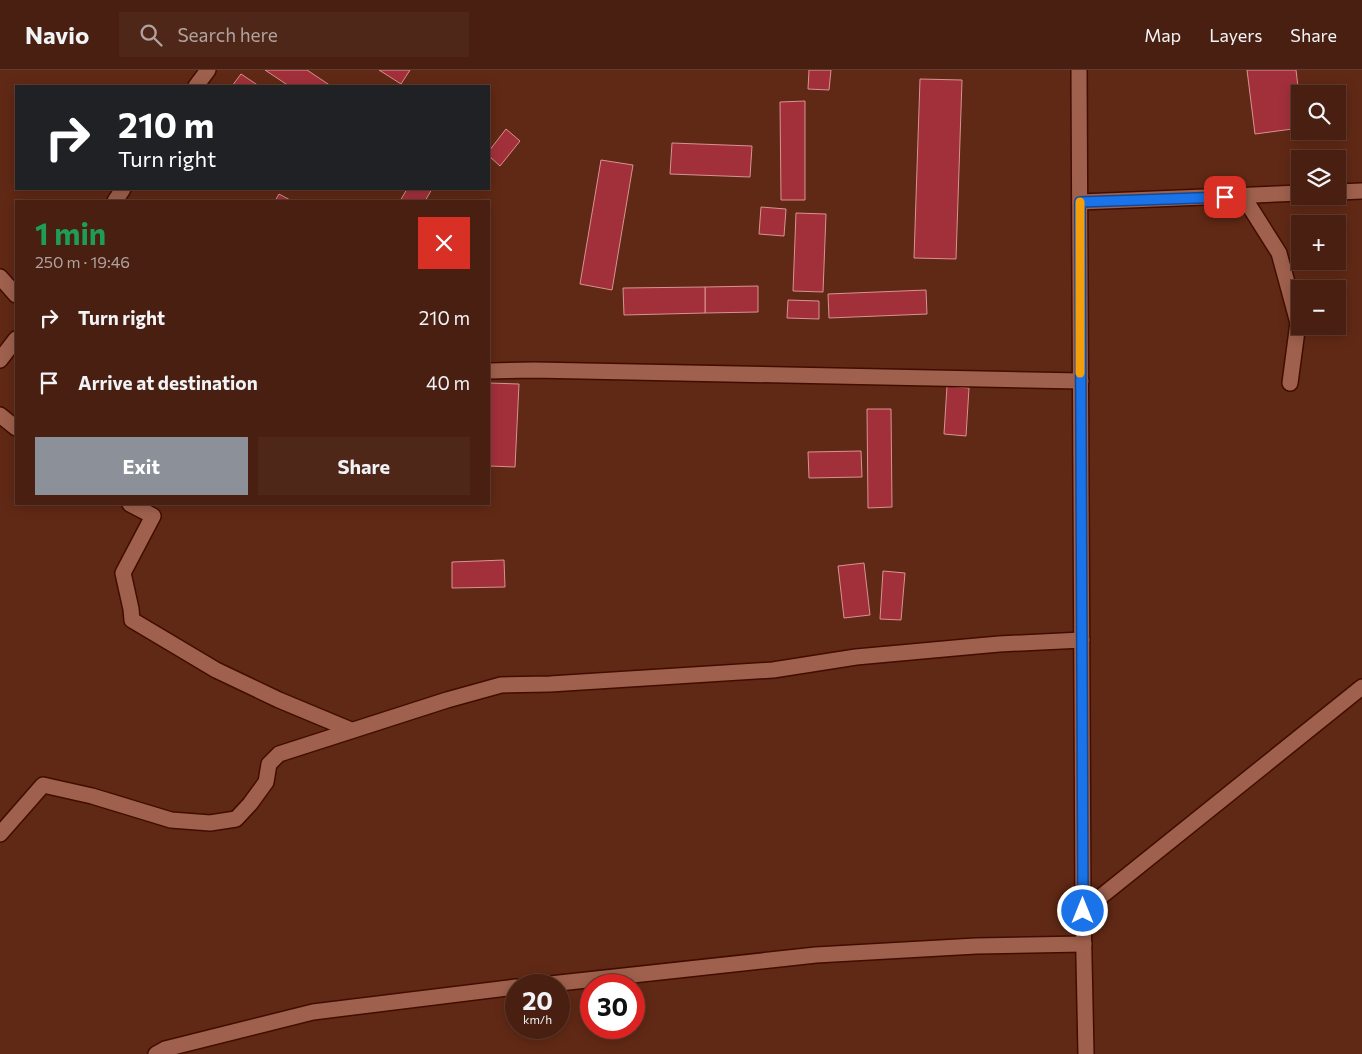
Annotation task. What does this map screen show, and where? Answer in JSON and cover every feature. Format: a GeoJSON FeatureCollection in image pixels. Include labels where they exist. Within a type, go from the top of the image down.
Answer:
{"type":"FeatureCollection","features":[{"type":"Feature","properties":{"kind":"street"},"geometry":{"type":"LineString","coordinates":[[197,85],[208,70]]}},
{"type":"Feature","properties":{"kind":"street"},"geometry":{"type":"LineString","coordinates":[[1079,70],[1083,911],[1086,1054]]}},
{"type":"Feature","properties":{"kind":"street"},"geometry":{"type":"LineString","coordinates":[[1346,192],[1362,191]]}},
{"type":"Feature","properties":{"kind":"street"},"geometry":{"type":"LineString","coordinates":[[1080,202],[1291,194]]}},
{"type":"Feature","properties":{"kind":"street"},"geometry":{"type":"LineString","coordinates":[[1243,196],[1278,252],[1298,322],[1290,383]]}},
{"type":"Feature","properties":{"kind":"street"},"geometry":{"type":"LineString","coordinates":[[0,277],[15,294]]}},
{"type":"Feature","properties":{"kind":"street"},"geometry":{"type":"LineString","coordinates":[[0,360],[15,340]]}},
{"type":"Feature","properties":{"kind":"street"},"geometry":{"type":"LineString","coordinates":[[490,371],[534,370],[1080,381]]}},
{"type":"Feature","properties":{"kind":"street"},"geometry":{"type":"LineString","coordinates":[[0,415],[15,427]]}},
{"type":"Feature","properties":{"kind":"street"},"geometry":{"type":"LineString","coordinates":[[134,505],[154,510],[122,573],[132,620],[216,670],[279,700],[351,730]]}},
{"type":"Feature","properties":{"kind":"street"},"geometry":{"type":"LineString","coordinates":[[0,834],[44,785],[92,796],[171,820],[210,823],[236,818],[250,804],[266,782],[269,764],[278,754],[447,700],[501,686],[774,670],[856,656],[999,644],[1082,640]]}},
{"type":"Feature","properties":{"kind":"street"},"geometry":{"type":"LineString","coordinates":[[1083,911],[1362,687]]}},
{"type":"Feature","properties":{"kind":"street"},"geometry":{"type":"LineString","coordinates":[[570,982],[816,955],[976,946],[1084,944]]}},
{"type":"Feature","properties":{"kind":"street"},"geometry":{"type":"LineString","coordinates":[[156,1054],[166,1049],[313,1012],[505,988]]}},
{"type":"Feature","properties":{"kind":"building"},"geometry":{"type":"Polygon","coordinates":[[[265,70],[307,70],[330,85],[288,85],[265,70]]]}},
{"type":"Feature","properties":{"kind":"building"},"geometry":{"type":"Polygon","coordinates":[[[379,70],[410,70],[401,84],[379,70]]]}},
{"type":"Feature","properties":{"kind":"building"},"geometry":{"type":"Polygon","coordinates":[[[809,70],[831,70],[829,90],[808,89],[809,70]]]}},
{"type":"Feature","properties":{"kind":"building"},"geometry":{"type":"Polygon","coordinates":[[[1247,70],[1296,70],[1298,85],[1291,85],[1291,129],[1255,134],[1247,70]]]}},
{"type":"Feature","properties":{"kind":"building"},"geometry":{"type":"Polygon","coordinates":[[[241,74],[258,85],[233,85],[241,74]]]}},
{"type":"Feature","properties":{"kind":"building"},"geometry":{"type":"Polygon","coordinates":[[[920,79],[962,80],[956,259],[914,258],[920,79]]]}},
{"type":"Feature","properties":{"kind":"building"},"geometry":{"type":"Polygon","coordinates":[[[805,101],[805,200],[781,200],[780,102],[805,101]]]}},
{"type":"Feature","properties":{"kind":"building"},"geometry":{"type":"Polygon","coordinates":[[[506,129],[520,141],[500,166],[490,157],[490,150],[506,129]]]}},
{"type":"Feature","properties":{"kind":"building"},"geometry":{"type":"Polygon","coordinates":[[[672,143],[752,146],[750,177],[670,174],[672,143]]]}},
{"type":"Feature","properties":{"kind":"building"},"geometry":{"type":"Polygon","coordinates":[[[601,160],[633,165],[612,290],[580,284],[601,160]]]}},
{"type":"Feature","properties":{"kind":"building"},"geometry":{"type":"Polygon","coordinates":[[[406,190],[431,190],[426,200],[401,200],[406,190]]]}},
{"type":"Feature","properties":{"kind":"building"},"geometry":{"type":"Polygon","coordinates":[[[279,194],[290,200],[276,200],[279,194]]]}},
{"type":"Feature","properties":{"kind":"building"},"geometry":{"type":"Polygon","coordinates":[[[761,207],[786,209],[784,236],[759,234],[761,207]]]}},
{"type":"Feature","properties":{"kind":"building"},"geometry":{"type":"Polygon","coordinates":[[[796,213],[826,214],[823,292],[793,291],[796,213]]]}},
{"type":"Feature","properties":{"kind":"building"},"geometry":{"type":"Polygon","coordinates":[[[758,286],[758,312],[705,313],[705,287],[758,286]]]}},
{"type":"Feature","properties":{"kind":"building"},"geometry":{"type":"Polygon","coordinates":[[[705,287],[705,313],[624,315],[623,288],[705,287]]]}},
{"type":"Feature","properties":{"kind":"building"},"geometry":{"type":"Polygon","coordinates":[[[926,290],[927,314],[829,318],[828,294],[926,290]]]}},
{"type":"Feature","properties":{"kind":"building"},"geometry":{"type":"Polygon","coordinates":[[[788,300],[819,301],[819,319],[787,318],[788,300]]]}},
{"type":"Feature","properties":{"kind":"building"},"geometry":{"type":"Polygon","coordinates":[[[490,383],[519,384],[515,467],[490,466],[490,383]]]}},
{"type":"Feature","properties":{"kind":"building"},"geometry":{"type":"Polygon","coordinates":[[[947,386],[969,388],[966,436],[944,434],[947,386]]]}},
{"type":"Feature","properties":{"kind":"building"},"geometry":{"type":"Polygon","coordinates":[[[867,409],[891,409],[892,507],[868,508],[867,409]]]}},
{"type":"Feature","properties":{"kind":"building"},"geometry":{"type":"Polygon","coordinates":[[[861,451],[862,477],[809,478],[808,452],[861,451]]]}},
{"type":"Feature","properties":{"kind":"building"},"geometry":{"type":"Polygon","coordinates":[[[504,560],[505,587],[452,588],[452,562],[504,560]]]}},
{"type":"Feature","properties":{"kind":"building"},"geometry":{"type":"Polygon","coordinates":[[[864,563],[870,615],[844,618],[838,566],[864,563]]]}},
{"type":"Feature","properties":{"kind":"building"},"geometry":{"type":"Polygon","coordinates":[[[883,571],[905,573],[901,620],[880,619],[883,571]]]}},
{"type":"Feature","properties":{"kind":"slow traffic"},"geometry":{"type":"LineString","coordinates":[[1080,202],[1080,373]]}},
{"type":"Feature","properties":{"kind":"route"},"geometry":{"type":"LineString","coordinates":[[1083,911],[1080,202],[1225,197]]}}]}
